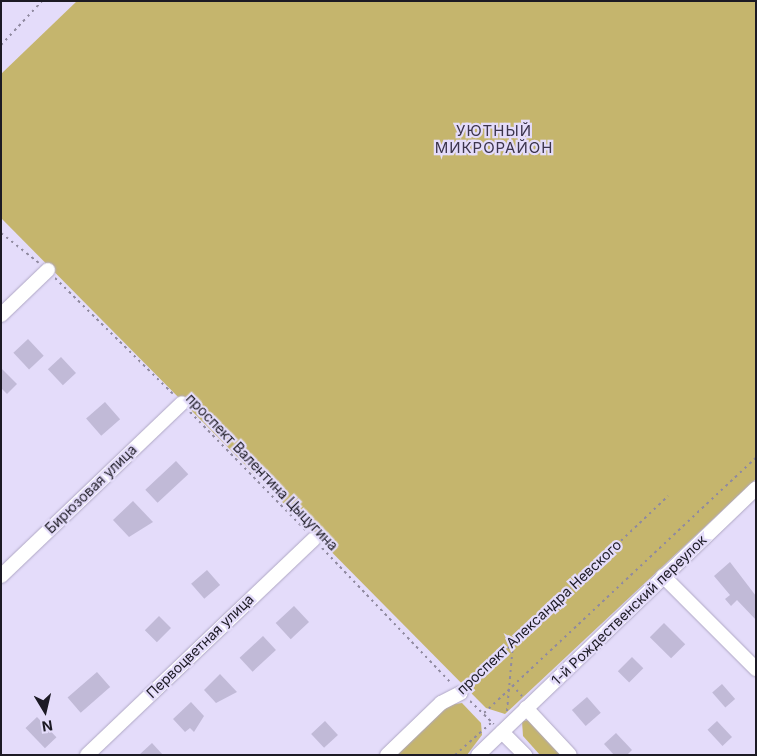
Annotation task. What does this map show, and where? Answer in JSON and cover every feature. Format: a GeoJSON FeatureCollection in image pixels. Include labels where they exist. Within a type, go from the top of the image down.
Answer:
{"type":"FeatureCollection","features":[{"type":"Feature","properties":{"kind":"street"},"geometry":{"type":"LineString","coordinates":[[1,315],[48,270]]}},
{"type":"Feature","properties":{"kind":"street","name":"Бирюзовая улица"},"geometry":{"type":"LineString","coordinates":[[1,576],[182,403]]}},
{"type":"Feature","properties":{"kind":"street","name":"1-й Рождественский переулок"},"geometry":{"type":"LineString","coordinates":[[478,755],[756,488]]}},
{"type":"Feature","properties":{"kind":"street","name":"Первоцветная улица"},"geometry":{"type":"LineString","coordinates":[[87,755],[314,539]]}},
{"type":"Feature","properties":{"kind":"street"},"geometry":{"type":"LineString","coordinates":[[663,576],[756,669]]}},
{"type":"Feature","properties":{"kind":"street","name":"проспект Александра Невского"},"geometry":{"type":"LineString","coordinates":[[387,755],[441,703],[461,693]]}},
{"type":"Feature","properties":{"kind":"street"},"geometry":{"type":"LineString","coordinates":[[526,708],[570,755]]}},
{"type":"Feature","properties":{"kind":"street"},"geometry":{"type":"LineString","coordinates":[[502,732],[525,755]]}},
{"type":"Feature","properties":{"kind":"path"},"geometry":{"type":"LineString","coordinates":[[1,45],[42,1]]}},
{"type":"Feature","properties":{"kind":"path","name":"проспект Валентина Цыцугина"},"geometry":{"type":"LineString","coordinates":[[1,234],[48,270],[182,403],[461,693],[502,732]]}},
{"type":"Feature","properties":{"kind":"path"},"geometry":{"type":"LineString","coordinates":[[483,714],[756,458]]}},
{"type":"Feature","properties":{"kind":"path","name":"проспект Александра Невского"},"geometry":{"type":"LineString","coordinates":[[461,693],[668,496]]}},
{"type":"Feature","properties":{"kind":"path"},"geometry":{"type":"LineString","coordinates":[[506,713],[512,685],[513,644]]}},
{"type":"Feature","properties":{"kind":"path"},"geometry":{"type":"LineString","coordinates":[[455,755],[492,722]]}},
{"type":"Feature","properties":{"kind":"shaded area"},"geometry":{"type":"Polygon","coordinates":[[[77,1],[756,1],[756,479],[505,714],[486,708],[1,218],[1,74],[77,1]]]}},
{"type":"Feature","properties":{"kind":"shaded area"},"geometry":{"type":"Polygon","coordinates":[[[462,703],[481,723],[482,735],[467,755],[392,755],[448,705],[462,703]]]}},
{"type":"Feature","properties":{"kind":"shaded area"},"geometry":{"type":"Polygon","coordinates":[[[529,720],[564,755],[540,755],[523,736],[522,721],[529,720]]]}},
{"type":"Feature","properties":{"kind":"building"},"geometry":{"type":"Polygon","coordinates":[[[28,339],[44,356],[29,369],[13,353],[28,339]]]}},
{"type":"Feature","properties":{"kind":"building"},"geometry":{"type":"Polygon","coordinates":[[[61,357],[76,373],[63,385],[48,369],[61,357]]]}},
{"type":"Feature","properties":{"kind":"building"},"geometry":{"type":"Polygon","coordinates":[[[1,368],[17,384],[7,394],[1,388],[1,368]]]}},
{"type":"Feature","properties":{"kind":"building"},"geometry":{"type":"Polygon","coordinates":[[[105,402],[120,419],[101,436],[86,418],[105,402]]]}},
{"type":"Feature","properties":{"kind":"building"},"geometry":{"type":"Polygon","coordinates":[[[176,461],[188,474],[158,503],[145,490],[176,461]]]}},
{"type":"Feature","properties":{"kind":"building"},"geometry":{"type":"Polygon","coordinates":[[[133,501],[153,522],[129,537],[113,520],[133,501]]]}},
{"type":"Feature","properties":{"kind":"building"},"geometry":{"type":"Polygon","coordinates":[[[730,562],[756,596],[756,620],[737,600],[731,606],[725,599],[730,595],[714,576],[730,562]]]}},
{"type":"Feature","properties":{"kind":"building"},"geometry":{"type":"Polygon","coordinates":[[[207,570],[220,585],[204,599],[191,584],[207,570]]]}},
{"type":"Feature","properties":{"kind":"building"},"geometry":{"type":"Polygon","coordinates":[[[294,606],[309,622],[291,639],[276,623],[294,606]]]}},
{"type":"Feature","properties":{"kind":"building"},"geometry":{"type":"Polygon","coordinates":[[[159,616],[171,628],[157,642],[145,630],[159,616]]]}},
{"type":"Feature","properties":{"kind":"building"},"geometry":{"type":"Polygon","coordinates":[[[664,623],[685,644],[671,658],[650,637],[664,623]]]}},
{"type":"Feature","properties":{"kind":"building"},"geometry":{"type":"Polygon","coordinates":[[[263,636],[276,650],[253,672],[240,658],[263,636]]]}},
{"type":"Feature","properties":{"kind":"building"},"geometry":{"type":"Polygon","coordinates":[[[632,657],[643,668],[629,682],[618,671],[632,657]]]}},
{"type":"Feature","properties":{"kind":"building"},"geometry":{"type":"Polygon","coordinates":[[[97,672],[110,687],[81,713],[68,698],[97,672]]]}},
{"type":"Feature","properties":{"kind":"building"},"geometry":{"type":"Polygon","coordinates":[[[220,674],[237,692],[216,703],[204,690],[220,674]]]}},
{"type":"Feature","properties":{"kind":"building"},"geometry":{"type":"Polygon","coordinates":[[[722,684],[735,699],[725,708],[712,693],[722,684]]]}},
{"type":"Feature","properties":{"kind":"building"},"geometry":{"type":"Polygon","coordinates":[[[587,697],[601,713],[586,726],[572,710],[587,697]]]}},
{"type":"Feature","properties":{"kind":"building"},"geometry":{"type":"Polygon","coordinates":[[[191,702],[204,716],[194,732],[190,728],[185,732],[173,719],[191,702]]]}},
{"type":"Feature","properties":{"kind":"building"},"geometry":{"type":"Polygon","coordinates":[[[37,717],[56,737],[45,748],[25,728],[37,717]]]}},
{"type":"Feature","properties":{"kind":"building"},"geometry":{"type":"Polygon","coordinates":[[[325,721],[338,735],[324,748],[311,734],[325,721]]]}},
{"type":"Feature","properties":{"kind":"building"},"geometry":{"type":"Polygon","coordinates":[[[717,721],[732,737],[722,746],[707,730],[717,721]]]}},
{"type":"Feature","properties":{"kind":"building"},"geometry":{"type":"Polygon","coordinates":[[[616,733],[632,750],[627,755],[614,755],[604,744],[616,733]]]}},
{"type":"Feature","properties":{"kind":"building"},"geometry":{"type":"Polygon","coordinates":[[[152,743],[163,755],[139,755],[152,743]]]}},
{"type":"Feature","properties":{"kind":"district","name":"УЮТНЫЙ МИКРОРАЙОН"},"geometry":{"type":"Point","coordinates":[494,138]}}]}
